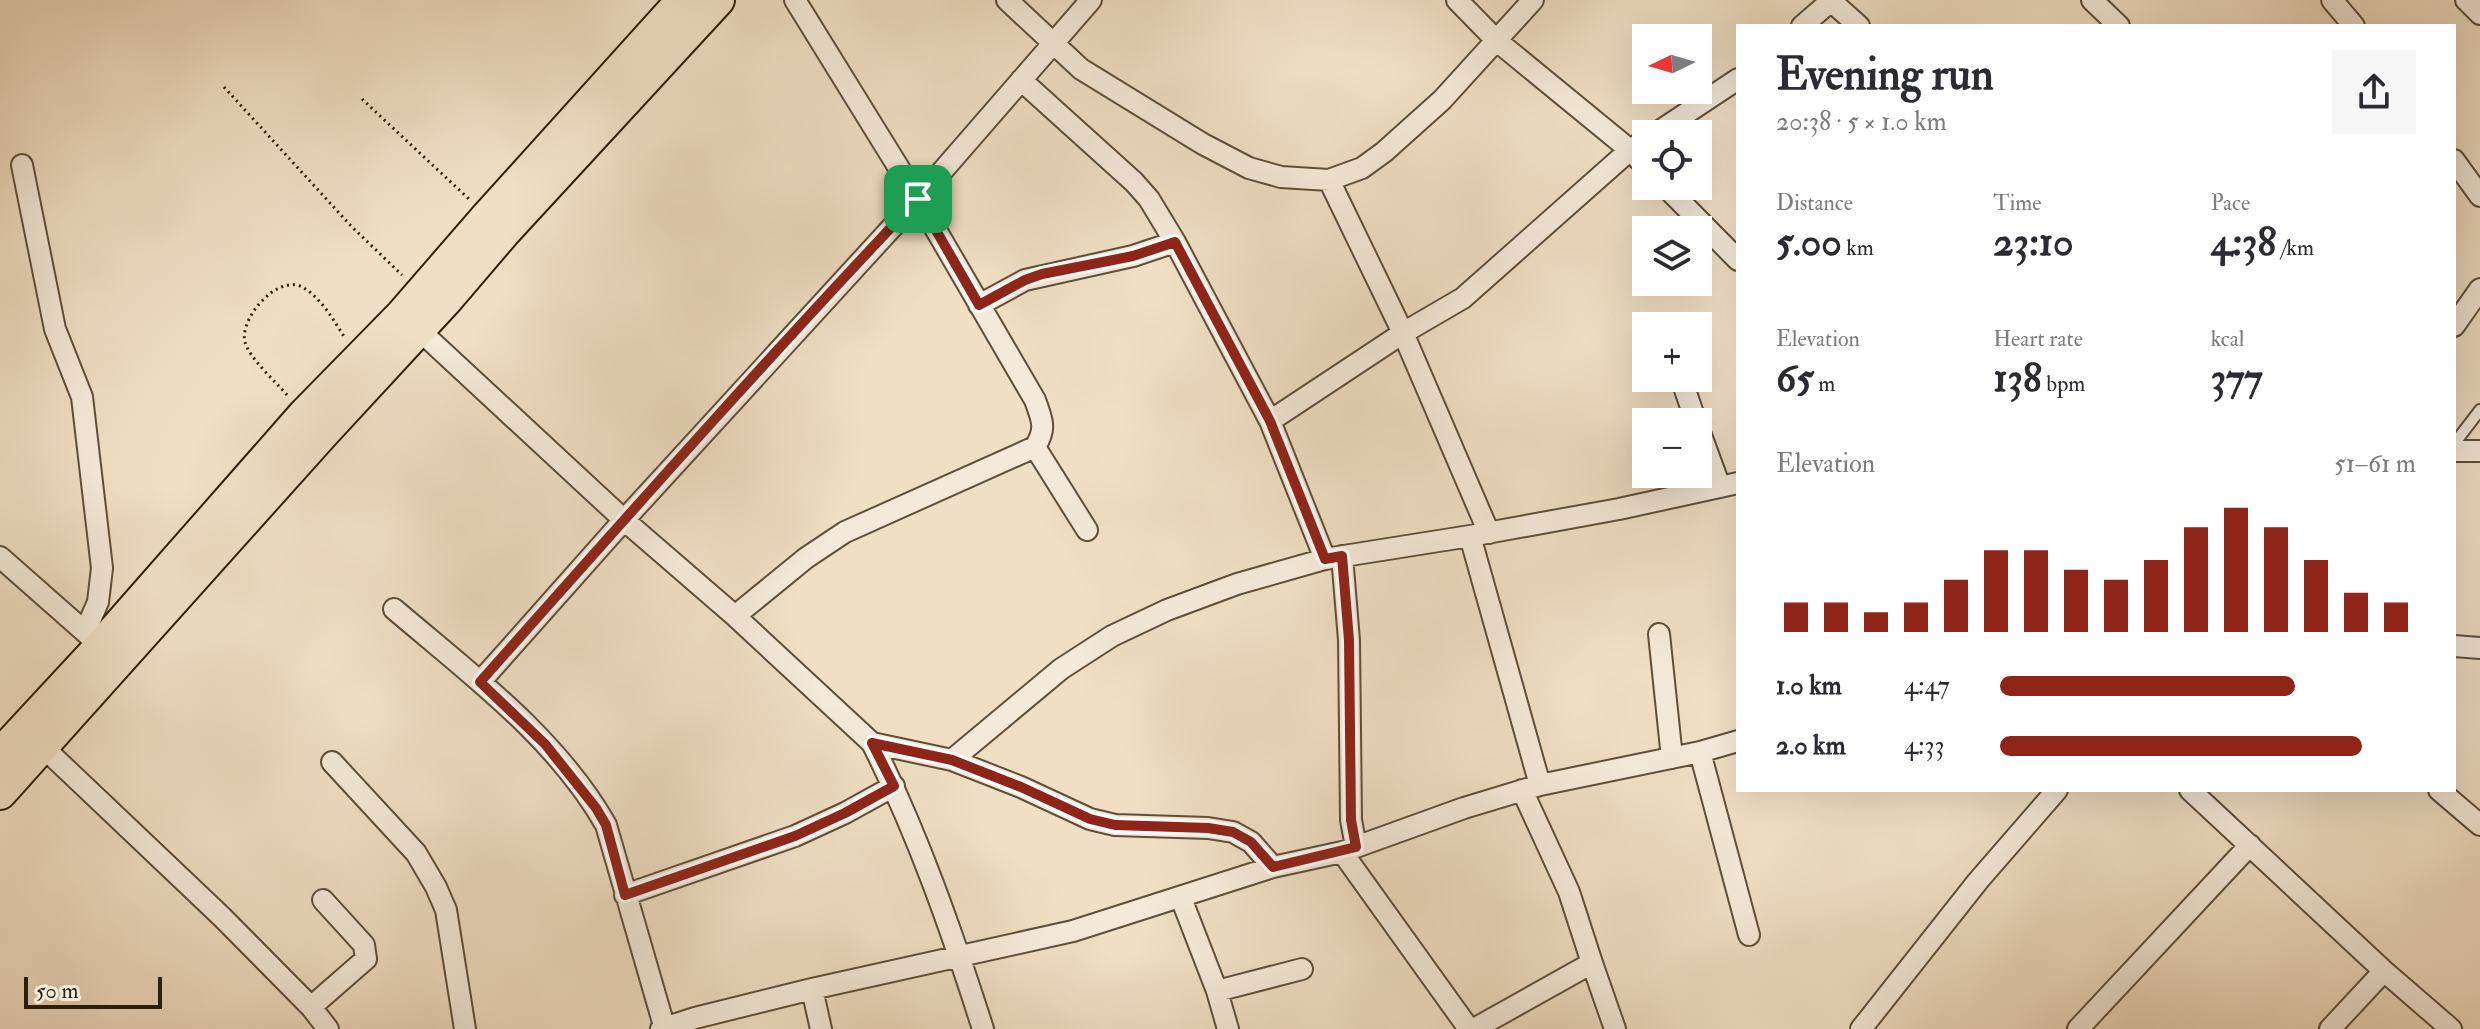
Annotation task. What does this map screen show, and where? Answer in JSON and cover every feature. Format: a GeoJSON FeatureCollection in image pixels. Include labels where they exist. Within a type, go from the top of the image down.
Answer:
{"type":"FeatureCollection","features":[{"type":"Feature","properties":{"kind":"main road"},"geometry":{"type":"LineString","coordinates":[[0,793],[43,747],[102,647],[304,415],[402,315],[683,0]]}},
{"type":"Feature","properties":{"kind":"main road"},"geometry":{"type":"LineString","coordinates":[[0,755],[102,647],[418,329],[718,0]]}},
{"type":"Feature","properties":{"kind":"street"},"geometry":{"type":"LineString","coordinates":[[735,616],[806,558],[845,532],[1035,447],[1043,434],[1035,400],[918,199],[795,0]]}},
{"type":"Feature","properties":{"kind":"street"},"geometry":{"type":"LineString","coordinates":[[1007,0],[1081,69],[1203,144],[1249,168],[1281,177],[1329,180],[1362,168],[1384,152],[1442,100],[1533,0]]}},
{"type":"Feature","properties":{"kind":"street"},"geometry":{"type":"LineString","coordinates":[[480,682],[918,199],[1091,0]]}},
{"type":"Feature","properties":{"kind":"street"},"geometry":{"type":"LineString","coordinates":[[1457,0],[1497,41],[1632,141]]}},
{"type":"Feature","properties":{"kind":"street"},"geometry":{"type":"LineString","coordinates":[[1804,24],[1831,0],[1857,24]]}},
{"type":"Feature","properties":{"kind":"street"},"geometry":{"type":"LineString","coordinates":[[2092,0],[2117,24]]}},
{"type":"Feature","properties":{"kind":"street"},"geometry":{"type":"LineString","coordinates":[[2332,0],[2352,24]]}},
{"type":"Feature","properties":{"kind":"street"},"geometry":{"type":"LineString","coordinates":[[2466,0],[2480,14]]}},
{"type":"Feature","properties":{"kind":"street"},"geometry":{"type":"LineString","coordinates":[[1021,80],[1149,199],[1270,421],[1333,558],[1349,640],[1349,850],[1472,1029],[1592,963]]}},
{"type":"Feature","properties":{"kind":"street"},"geometry":{"type":"LineString","coordinates":[[1676,120],[1736,80]]}},
{"type":"Feature","properties":{"kind":"street"},"geometry":{"type":"LineString","coordinates":[[1270,421],[1403,333],[1463,298],[1632,150]]}},
{"type":"Feature","properties":{"kind":"street"},"geometry":{"type":"LineString","coordinates":[[2456,163],[2480,196]]}},
{"type":"Feature","properties":{"kind":"street"},"geometry":{"type":"LineString","coordinates":[[22,165],[55,329],[82,397],[102,568],[98,602],[102,647]]}},
{"type":"Feature","properties":{"kind":"street"},"geometry":{"type":"LineString","coordinates":[[1329,180],[1403,333],[1479,535],[1531,788],[1615,1029]]}},
{"type":"Feature","properties":{"kind":"street"},"geometry":{"type":"LineString","coordinates":[[1680,200],[1736,254]]}},
{"type":"Feature","properties":{"kind":"street"},"geometry":{"type":"LineString","coordinates":[[979,305],[1042,274],[1119,260],[1175,242]]}},
{"type":"Feature","properties":{"kind":"street"},"geometry":{"type":"LineString","coordinates":[[2456,323],[2480,289]]}},
{"type":"Feature","properties":{"kind":"street"},"geometry":{"type":"LineString","coordinates":[[418,329],[872,743],[894,786],[959,954],[983,1029]]}},
{"type":"Feature","properties":{"kind":"street"},"geometry":{"type":"LineString","coordinates":[[1035,447],[1087,530]]}},
{"type":"Feature","properties":{"kind":"street"},"geometry":{"type":"LineString","coordinates":[[2456,451],[2480,451]]}},
{"type":"Feature","properties":{"kind":"street"},"geometry":{"type":"LineString","coordinates":[[952,760],[1061,669],[1112,636],[1167,610],[1237,584],[1333,558],[1479,535],[1729,485],[1712,453]]}},
{"type":"Feature","properties":{"kind":"street"},"geometry":{"type":"LineString","coordinates":[[0,557],[102,647]]}},
{"type":"Feature","properties":{"kind":"street"},"geometry":{"type":"LineString","coordinates":[[394,609],[480,682],[545,744],[596,808],[606,825],[663,1029],[812,989],[1073,931],[1273,867],[1349,850],[1464,808],[1531,788],[1736,742]]}},
{"type":"Feature","properties":{"kind":"street"},"geometry":{"type":"LineString","coordinates":[[1659,634],[1672,758]]}},
{"type":"Feature","properties":{"kind":"street"},"geometry":{"type":"LineString","coordinates":[[2456,646],[2480,648]]}},
{"type":"Feature","properties":{"kind":"street"},"geometry":{"type":"LineString","coordinates":[[872,743],[952,760],[1090,819],[1115,825],[1208,828],[1233,832],[1251,842],[1273,867]]}},
{"type":"Feature","properties":{"kind":"street"},"geometry":{"type":"LineString","coordinates":[[43,747],[222,917],[311,1007],[328,1029]]}},
{"type":"Feature","properties":{"kind":"street"},"geometry":{"type":"LineString","coordinates":[[1700,752],[1749,935]]}},
{"type":"Feature","properties":{"kind":"street"},"geometry":{"type":"LineString","coordinates":[[332,762],[416,853],[436,887],[446,910],[465,1029]]}},
{"type":"Feature","properties":{"kind":"street"},"geometry":{"type":"LineString","coordinates":[[625,895],[795,836],[894,786]]}},
{"type":"Feature","properties":{"kind":"street"},"geometry":{"type":"LineString","coordinates":[[1861,1029],[1978,881],[2055,792]]}},
{"type":"Feature","properties":{"kind":"street"},"geometry":{"type":"LineString","coordinates":[[2192,792],[2384,971],[2451,1029]]}},
{"type":"Feature","properties":{"kind":"street"},"geometry":{"type":"LineString","coordinates":[[2441,792],[2480,825]]}},
{"type":"Feature","properties":{"kind":"street"},"geometry":{"type":"LineString","coordinates":[[2078,1029],[2250,845]]}},
{"type":"Feature","properties":{"kind":"street"},"geometry":{"type":"LineString","coordinates":[[1181,898],[1217,991],[1228,1029]]}},
{"type":"Feature","properties":{"kind":"street"},"geometry":{"type":"LineString","coordinates":[[311,1007],[366,959],[364,945],[323,900]]}},
{"type":"Feature","properties":{"kind":"street"},"geometry":{"type":"LineString","coordinates":[[1217,991],[1302,969]]}},
{"type":"Feature","properties":{"kind":"street"},"geometry":{"type":"LineString","coordinates":[[2330,1029],[2384,971]]}},
{"type":"Feature","properties":{"kind":"street"},"geometry":{"type":"LineString","coordinates":[[812,989],[821,1029]]}},
{"type":"Feature","properties":{"kind":"lane"},"geometry":{"type":"LineString","coordinates":[[2456,441],[2480,410]]}},
{"type":"Feature","properties":{"kind":"path"},"geometry":{"type":"LineString","coordinates":[[224,87],[384,260],[403,276],[427,286]]}},
{"type":"Feature","properties":{"kind":"path"},"geometry":{"type":"LineString","coordinates":[[362,99],[487,217]]}},
{"type":"Feature","properties":{"kind":"path"},"geometry":{"type":"LineString","coordinates":[[304,415],[244,341],[246,325],[253,312],[277,287],[290,283],[302,287],[331,316],[357,359]]}},
{"type":"Feature","properties":{"kind":"route"},"geometry":{"type":"LineString","coordinates":[[918,199],[979,305],[1042,274],[1092,266],[1175,242],[1270,421],[1325,559],[1342,556],[1349,640],[1351,820],[1356,847],[1273,867],[1251,842],[1233,832],[1208,828],[1115,825],[1090,819],[952,760],[872,743],[894,786],[795,836],[625,895],[606,825],[596,808],[545,744],[480,682],[918,199]]}}]}
